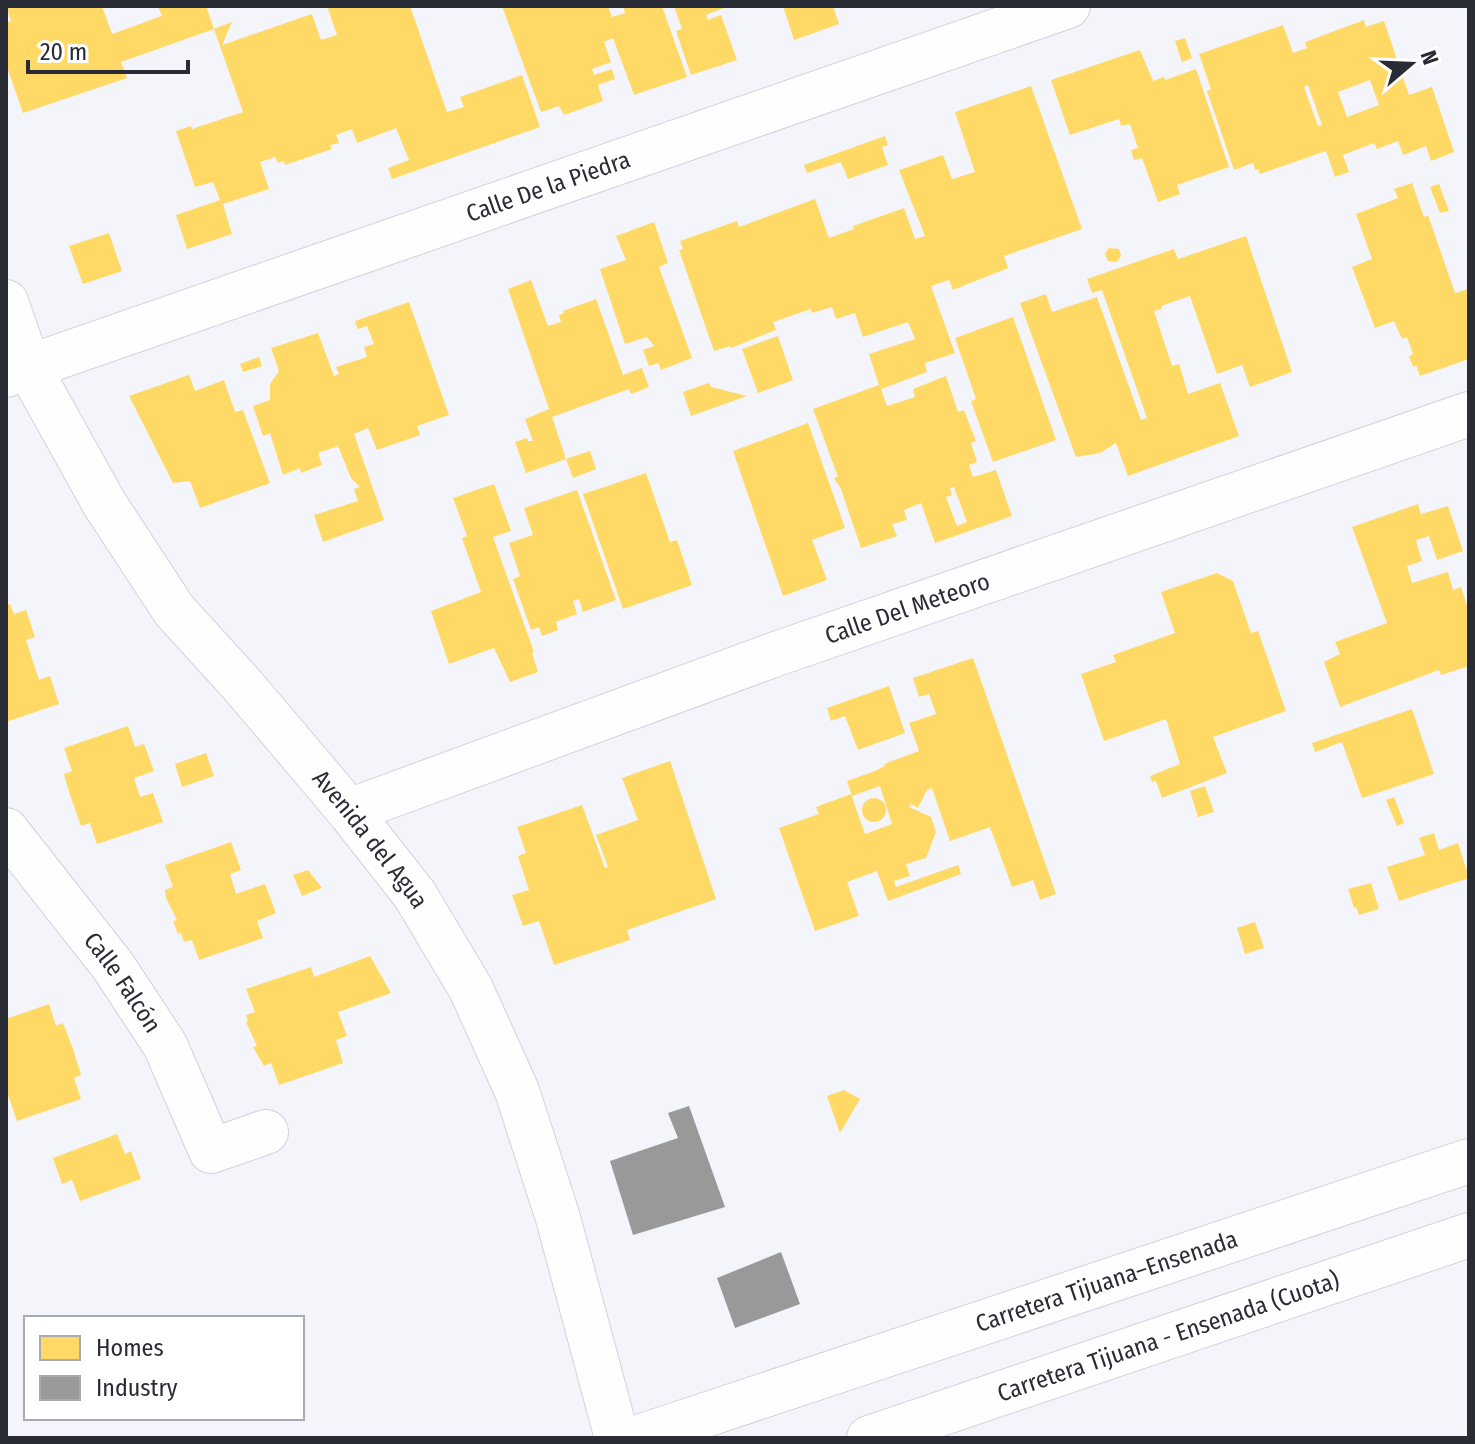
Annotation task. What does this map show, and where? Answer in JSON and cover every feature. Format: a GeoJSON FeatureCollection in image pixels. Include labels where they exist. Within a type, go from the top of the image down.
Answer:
{"type":"FeatureCollection","features":[{"type":"Feature","properties":{"kind":"main road","name":"Calle De la Piedra"},"geometry":{"type":"LineString","coordinates":[[18,372],[1068,6]]}},
{"type":"Feature","properties":{"kind":"main road","name":"Avenida del Agua"},"geometry":{"type":"LineString","coordinates":[[6,302],[18,372],[174,610],[349,811],[415,895],[463,976],[517,1091],[558,1218],[617,1438]]}},
{"type":"Feature","properties":{"kind":"main road","name":"Calle Del Meteoro"},"geometry":{"type":"LineString","coordinates":[[349,811],[776,654],[1469,414]]}},
{"type":"Feature","properties":{"kind":"main road","name":"Calle Falcón"},"geometry":{"type":"LineString","coordinates":[[6,830],[113,966],[165,1045],[211,1151],[266,1132]]}},
{"type":"Feature","properties":{"kind":"main road","name":"Carretera Tijuana–Ensenada"},"geometry":{"type":"LineString","coordinates":[[636,1438],[1469,1161]]}},
{"type":"Feature","properties":{"kind":"main road","name":"Carretera Tijuana - Ensenada (Cuota)"},"geometry":{"type":"LineString","coordinates":[[869,1438],[1469,1235]]}},
{"type":"Feature","properties":{"kind":"building: Homes"},"geometry":{"type":"Polygon","coordinates":[[[6,6],[102,6],[112,34],[162,16],[158,6],[206,6],[214,29],[121,62],[127,78],[23,113],[6,64],[6,23],[11,21],[6,6]]]}},
{"type":"Feature","properties":{"kind":"building: Homes"},"geometry":{"type":"Polygon","coordinates":[[[327,6],[410,6],[447,112],[464,107],[460,97],[522,75],[540,127],[392,179],[388,168],[409,160],[396,128],[357,143],[352,129],[336,135],[339,143],[330,145],[332,149],[285,165],[284,161],[278,163],[275,157],[260,162],[269,189],[223,204],[232,234],[187,249],[176,215],[220,200],[213,182],[195,187],[176,131],[191,126],[192,129],[243,112],[214,29],[232,22],[222,45],[312,14],[321,40],[337,35],[327,6]]]}},
{"type":"Feature","properties":{"kind":"building: Homes"},"geometry":{"type":"Polygon","coordinates":[[[502,6],[608,6],[612,17],[625,13],[623,6],[662,6],[687,77],[634,95],[613,38],[604,42],[611,62],[592,69],[594,75],[612,69],[615,79],[598,85],[603,101],[564,115],[559,106],[541,112],[502,6]]]}},
{"type":"Feature","properties":{"kind":"building: Homes"},"geometry":{"type":"Polygon","coordinates":[[[674,6],[729,6],[706,15],[708,20],[721,15],[737,60],[691,75],[676,31],[682,29],[674,6]]]}},
{"type":"Feature","properties":{"kind":"building: Homes"},"geometry":{"type":"Polygon","coordinates":[[[783,6],[833,6],[839,24],[794,40],[783,6]]]}},
{"type":"Feature","properties":{"kind":"building: Homes"},"geometry":{"type":"Polygon","coordinates":[[[1364,20],[1366,27],[1384,21],[1409,95],[1432,87],[1454,152],[1431,161],[1426,146],[1403,155],[1398,141],[1377,149],[1374,143],[1343,155],[1349,172],[1335,177],[1326,151],[1260,174],[1253,163],[1234,170],[1207,91],[1211,89],[1199,54],[1283,25],[1293,53],[1307,48],[1305,42],[1364,20]],[[1370,80],[1338,92],[1347,117],[1379,105],[1370,80]],[[1308,85],[1304,87],[1318,126],[1322,125],[1308,85]]]}},
{"type":"Feature","properties":{"kind":"building: Homes"},"geometry":{"type":"Polygon","coordinates":[[[1185,38],[1192,58],[1182,62],[1175,41],[1185,38]]]}},
{"type":"Feature","properties":{"kind":"building: Homes"},"geometry":{"type":"Polygon","coordinates":[[[1140,50],[1153,81],[1196,69],[1229,167],[1177,185],[1180,194],[1158,202],[1142,158],[1134,160],[1131,150],[1138,148],[1130,124],[1121,126],[1119,119],[1070,135],[1051,80],[1140,50]]]}},
{"type":"Feature","properties":{"kind":"building: Homes"},"geometry":{"type":"Polygon","coordinates":[[[1031,86],[1082,229],[1004,256],[1008,268],[953,290],[949,280],[931,286],[955,353],[925,363],[927,372],[881,389],[887,406],[915,397],[913,389],[946,376],[958,412],[964,410],[976,441],[971,443],[977,462],[969,465],[973,477],[996,470],[1012,516],[935,543],[921,503],[904,510],[907,520],[892,524],[897,536],[861,548],[841,489],[834,478],[838,477],[813,409],[879,385],[869,354],[915,339],[908,322],[863,337],[855,313],[836,319],[832,307],[812,313],[811,309],[773,322],[776,330],[731,348],[714,351],[679,250],[683,249],[680,241],[737,221],[739,227],[815,199],[829,238],[904,208],[915,239],[925,236],[899,170],[943,155],[952,179],[975,172],[955,112],[1031,86]],[[954,487],[950,488],[952,495],[946,497],[957,526],[967,522],[954,487]]]}},
{"type":"Feature","properties":{"kind":"building: Homes"},"geometry":{"type":"Polygon","coordinates":[[[885,136],[888,145],[882,147],[888,165],[848,179],[841,162],[807,173],[804,165],[885,136]]]}},
{"type":"Feature","properties":{"kind":"building: Homes"},"geometry":{"type":"Polygon","coordinates":[[[1412,183],[1424,217],[1428,215],[1455,293],[1469,289],[1469,359],[1420,376],[1409,356],[1413,354],[1407,337],[1402,339],[1394,321],[1375,328],[1352,267],[1372,259],[1356,214],[1398,198],[1394,189],[1412,183]]]}},
{"type":"Feature","properties":{"kind":"building: Homes"},"geometry":{"type":"Polygon","coordinates":[[[1439,184],[1449,211],[1440,213],[1430,187],[1439,184]]]}},
{"type":"Feature","properties":{"kind":"building: Homes"},"geometry":{"type":"Polygon","coordinates":[[[654,222],[668,263],[659,267],[692,358],[661,370],[658,363],[649,366],[643,350],[654,346],[647,337],[625,344],[600,269],[626,260],[616,236],[654,222]]]}},
{"type":"Feature","properties":{"kind":"building: Homes"},"geometry":{"type":"Polygon","coordinates":[[[109,233],[122,271],[83,284],[69,246],[109,233]]]}},
{"type":"Feature","properties":{"kind":"building: Homes"},"geometry":{"type":"Polygon","coordinates":[[[1246,236],[1292,372],[1250,387],[1242,365],[1217,374],[1190,296],[1161,306],[1162,309],[1154,311],[1172,366],[1179,364],[1188,394],[1220,383],[1239,436],[1128,476],[1116,443],[1100,453],[1076,457],[1020,303],[1046,294],[1052,312],[1097,297],[1141,420],[1147,418],[1102,290],[1092,293],[1087,279],[1174,249],[1178,259],[1246,236]]]}},
{"type":"Feature","properties":{"kind":"building: Homes"},"geometry":{"type":"Polygon","coordinates":[[[1109,248],[1119,249],[1121,256],[1117,262],[1108,261],[1105,254],[1109,248]]]}},
{"type":"Feature","properties":{"kind":"building: Homes"},"geometry":{"type":"Polygon","coordinates":[[[531,280],[548,326],[561,322],[559,315],[563,311],[596,299],[623,375],[642,368],[649,387],[631,394],[629,389],[552,417],[566,459],[526,473],[515,442],[527,438],[533,441],[525,419],[549,409],[508,289],[531,280]]]}},
{"type":"Feature","properties":{"kind":"building: Homes"},"geometry":{"type":"Polygon","coordinates":[[[409,302],[449,415],[417,426],[420,435],[377,450],[368,428],[354,434],[384,520],[323,542],[314,515],[358,501],[354,489],[360,487],[351,478],[338,446],[318,453],[322,465],[301,473],[300,468],[283,475],[270,433],[263,436],[253,406],[270,400],[270,384],[279,371],[271,348],[318,333],[334,376],[339,374],[336,367],[367,357],[364,347],[374,344],[367,326],[358,329],[355,321],[409,302]]]}},
{"type":"Feature","properties":{"kind":"building: Homes"},"geometry":{"type":"Polygon","coordinates":[[[1013,317],[1056,440],[993,462],[971,401],[976,399],[955,338],[1013,317]]]}},
{"type":"Feature","properties":{"kind":"building: Homes"},"geometry":{"type":"Polygon","coordinates":[[[778,336],[793,380],[758,393],[742,349],[778,336]]]}},
{"type":"Feature","properties":{"kind":"building: Homes"},"geometry":{"type":"Polygon","coordinates":[[[259,357],[262,366],[243,372],[240,364],[259,357]]]}},
{"type":"Feature","properties":{"kind":"building: Homes"},"geometry":{"type":"Polygon","coordinates":[[[189,375],[195,391],[224,380],[235,412],[243,410],[270,483],[200,508],[190,481],[173,483],[129,396],[189,375]]]}},
{"type":"Feature","properties":{"kind":"building: Homes"},"geometry":{"type":"Polygon","coordinates":[[[709,383],[711,387],[747,396],[691,416],[683,392],[709,383]]]}},
{"type":"Feature","properties":{"kind":"building: Homes"},"geometry":{"type":"Polygon","coordinates":[[[808,423],[845,528],[812,540],[827,580],[783,596],[733,451],[808,423]]]}},
{"type":"Feature","properties":{"kind":"building: Homes"},"geometry":{"type":"Polygon","coordinates":[[[590,451],[596,469],[573,478],[566,459],[590,451]]]}},
{"type":"Feature","properties":{"kind":"building: Homes"},"geometry":{"type":"Polygon","coordinates":[[[646,473],[670,542],[677,540],[692,585],[623,609],[583,494],[646,473]]]}},
{"type":"Feature","properties":{"kind":"building: Homes"},"geometry":{"type":"Polygon","coordinates":[[[494,484],[511,531],[493,537],[534,652],[538,672],[510,682],[494,648],[449,664],[431,611],[481,592],[462,538],[467,536],[453,498],[494,484]]]}},
{"type":"Feature","properties":{"kind":"building: Homes"},"geometry":{"type":"Polygon","coordinates":[[[577,490],[616,600],[583,612],[579,599],[573,601],[577,614],[556,622],[558,630],[542,636],[539,627],[531,630],[513,579],[520,576],[509,543],[533,535],[524,508],[577,490]]]}},
{"type":"Feature","properties":{"kind":"building: Homes"},"geometry":{"type":"Polygon","coordinates":[[[1418,504],[1421,514],[1448,506],[1463,551],[1437,560],[1429,536],[1416,540],[1422,561],[1407,566],[1412,583],[1448,572],[1453,590],[1461,587],[1469,612],[1469,666],[1441,675],[1439,670],[1340,707],[1324,662],[1340,654],[1335,642],[1387,623],[1352,527],[1418,504]]]}},
{"type":"Feature","properties":{"kind":"building: Homes"},"geometry":{"type":"Polygon","coordinates":[[[1217,573],[1233,581],[1251,633],[1258,631],[1286,711],[1213,737],[1227,773],[1162,798],[1156,781],[1152,782],[1150,776],[1180,764],[1166,719],[1104,741],[1081,674],[1116,662],[1113,655],[1175,633],[1161,592],[1217,573]]]}},
{"type":"Feature","properties":{"kind":"building: Homes"},"geometry":{"type":"Polygon","coordinates":[[[10,604],[14,614],[26,610],[35,637],[26,640],[39,680],[50,676],[59,704],[6,722],[6,605],[10,604]]]}},
{"type":"Feature","properties":{"kind":"building: Homes"},"geometry":{"type":"Polygon","coordinates":[[[973,658],[1056,894],[1040,900],[1033,880],[1012,887],[990,827],[950,841],[932,788],[927,790],[918,808],[911,804],[909,807],[931,817],[936,832],[926,858],[906,864],[910,876],[894,881],[896,887],[958,865],[961,874],[888,901],[877,871],[847,882],[859,916],[815,931],[779,828],[819,814],[816,807],[851,794],[865,834],[892,824],[880,786],[852,796],[847,781],[919,751],[909,723],[936,714],[929,694],[919,697],[913,678],[973,658]]]}},
{"type":"Feature","properties":{"kind":"building: Homes"},"geometry":{"type":"Polygon","coordinates":[[[889,686],[905,733],[858,750],[845,716],[831,721],[827,708],[889,686]]]}},
{"type":"Feature","properties":{"kind":"building: Homes"},"geometry":{"type":"Polygon","coordinates":[[[1412,709],[1434,774],[1362,798],[1342,742],[1315,752],[1312,743],[1412,709]]]}},
{"type":"Feature","properties":{"kind":"building: Homes"},"geometry":{"type":"Polygon","coordinates":[[[128,726],[135,747],[144,744],[154,771],[134,778],[140,797],[153,793],[163,822],[97,844],[90,823],[81,826],[69,792],[64,774],[72,771],[64,748],[128,726]]]}},
{"type":"Feature","properties":{"kind":"building: Homes"},"geometry":{"type":"Polygon","coordinates":[[[206,753],[214,776],[182,787],[175,764],[206,753]]]}},
{"type":"Feature","properties":{"kind":"building: Homes"},"geometry":{"type":"Polygon","coordinates":[[[670,761],[716,899],[627,930],[630,940],[554,965],[539,921],[523,926],[512,895],[529,890],[518,856],[526,853],[517,827],[582,805],[605,868],[608,867],[596,835],[638,820],[622,778],[670,761]]]}},
{"type":"Feature","properties":{"kind":"building: Homes"},"geometry":{"type":"Polygon","coordinates":[[[1205,786],[1214,812],[1198,817],[1190,791],[1205,786]]]}},
{"type":"Feature","properties":{"kind":"building: Homes"},"geometry":{"type":"Polygon","coordinates":[[[1394,797],[1404,823],[1397,826],[1386,800],[1394,797]]]}},
{"type":"Feature","properties":{"kind":"building: Homes"},"geometry":{"type":"Polygon","coordinates":[[[874,798],[882,802],[886,810],[882,818],[874,822],[866,818],[862,810],[866,802],[874,798]]]}},
{"type":"Feature","properties":{"kind":"building: Homes"},"geometry":{"type":"Polygon","coordinates":[[[1434,833],[1439,850],[1458,843],[1469,878],[1399,901],[1387,867],[1425,855],[1419,838],[1434,833]]]}},
{"type":"Feature","properties":{"kind":"building: Homes"},"geometry":{"type":"Polygon","coordinates":[[[231,842],[241,870],[230,874],[236,894],[265,884],[276,913],[257,921],[263,938],[199,960],[192,940],[184,942],[173,921],[177,920],[165,890],[173,887],[165,865],[231,842]]]}},
{"type":"Feature","properties":{"kind":"building: Homes"},"geometry":{"type":"Polygon","coordinates":[[[308,870],[322,888],[302,896],[293,875],[308,870]]]}},
{"type":"Feature","properties":{"kind":"building: Homes"},"geometry":{"type":"Polygon","coordinates":[[[1371,883],[1379,909],[1359,915],[1348,889],[1371,883]]]}},
{"type":"Feature","properties":{"kind":"building: Homes"},"geometry":{"type":"Polygon","coordinates":[[[1255,922],[1264,948],[1245,954],[1237,928],[1255,922]]]}},
{"type":"Feature","properties":{"kind":"building: Homes"},"geometry":{"type":"Polygon","coordinates":[[[370,956],[391,993],[338,1012],[347,1036],[336,1040],[343,1063],[279,1085],[271,1063],[264,1066],[253,1047],[257,1046],[246,1015],[255,1012],[246,989],[311,967],[314,977],[370,956]]]}},
{"type":"Feature","properties":{"kind":"building: Homes"},"geometry":{"type":"Polygon","coordinates":[[[49,1004],[56,1026],[63,1023],[73,1049],[81,1075],[74,1078],[81,1099],[17,1121],[6,1095],[6,1019],[49,1004]]]}},
{"type":"Feature","properties":{"kind":"building: Homes"},"geometry":{"type":"Polygon","coordinates":[[[844,1090],[860,1099],[840,1133],[827,1096],[844,1090]]]}},
{"type":"Feature","properties":{"kind":"building: Homes"},"geometry":{"type":"Polygon","coordinates":[[[117,1134],[125,1154],[131,1151],[141,1179],[80,1201],[72,1180],[62,1184],[53,1158],[117,1134]]]}},
{"type":"Feature","properties":{"kind":"building: Industry"},"geometry":{"type":"Polygon","coordinates":[[[689,1106],[725,1207],[633,1235],[610,1161],[678,1138],[668,1113],[689,1106]]]}},
{"type":"Feature","properties":{"kind":"building: Industry"},"geometry":{"type":"Polygon","coordinates":[[[781,1252],[800,1304],[735,1328],[717,1278],[781,1252]]]}}]}
